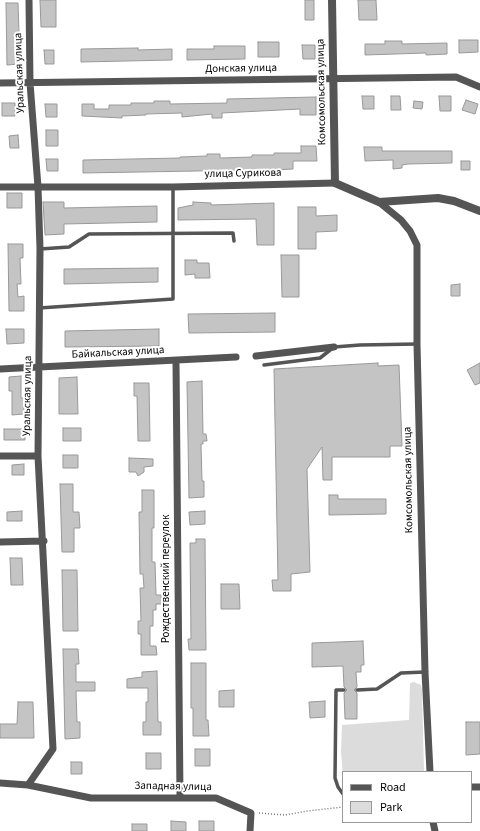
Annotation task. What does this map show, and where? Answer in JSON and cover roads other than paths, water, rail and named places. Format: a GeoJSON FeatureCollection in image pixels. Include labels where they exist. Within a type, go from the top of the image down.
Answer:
{"type":"FeatureCollection","features":[{"type":"Feature","properties":{"kind":"street","name":"Уральская улица"},"geometry":{"type":"LineString","coordinates":[[28,785],[53,749],[44,541],[38,456],[40,249],[38,187],[30,83],[29,0]]}},
{"type":"Feature","properties":{"kind":"street","name":"Комсомольская улица"},"geometry":{"type":"LineString","coordinates":[[332,0],[335,184]]}},
{"type":"Feature","properties":{"kind":"street","name":"Донская улица"},"geometry":{"type":"LineString","coordinates":[[0,83],[456,77],[480,87]]}},
{"type":"Feature","properties":{"kind":"street","name":"улица Сурикова"},"geometry":{"type":"LineString","coordinates":[[0,187],[174,187],[335,184],[379,202],[438,198],[454,200],[480,211]]}},
{"type":"Feature","properties":{"kind":"street","name":"Комсомольская улица"},"geometry":{"type":"LineString","coordinates":[[379,202],[401,220],[410,231],[416,244],[425,672],[430,771]]}},
{"type":"Feature","properties":{"kind":"street"},"geometry":{"type":"LineString","coordinates":[[256,356],[334,347]]}},
{"type":"Feature","properties":{"kind":"street","name":"Байкальская улица"},"geometry":{"type":"LineString","coordinates":[[0,369],[236,357]]}},
{"type":"Feature","properties":{"kind":"street","name":"Рождественский переулок"},"geometry":{"type":"LineString","coordinates":[[176,361],[180,797]]}},
{"type":"Feature","properties":{"kind":"street"},"geometry":{"type":"LineString","coordinates":[[0,456],[38,456]]}},
{"type":"Feature","properties":{"kind":"street"},"geometry":{"type":"LineString","coordinates":[[0,542],[44,541]]}},
{"type":"Feature","properties":{"kind":"street","name":"Западная улица"},"geometry":{"type":"LineString","coordinates":[[0,783],[28,785],[91,798],[216,798],[251,812],[250,831]]}},
{"type":"Feature","properties":{"kind":"lane"},"geometry":{"type":"LineString","coordinates":[[39,308],[173,299],[174,187]]}},
{"type":"Feature","properties":{"kind":"lane"},"geometry":{"type":"LineString","coordinates":[[40,249],[69,247],[89,234],[174,232],[233,233],[234,241]]}},
{"type":"Feature","properties":{"kind":"lane"},"geometry":{"type":"LineString","coordinates":[[264,365],[320,358],[334,347],[417,344]]}},
{"type":"Feature","properties":{"kind":"lane"},"geometry":{"type":"LineString","coordinates":[[357,690],[377,689],[401,674],[425,672]]}},
{"type":"Feature","properties":{"kind":"lane"},"geometry":{"type":"LineString","coordinates":[[342,793],[335,778],[336,690],[344,690]]}}]}
